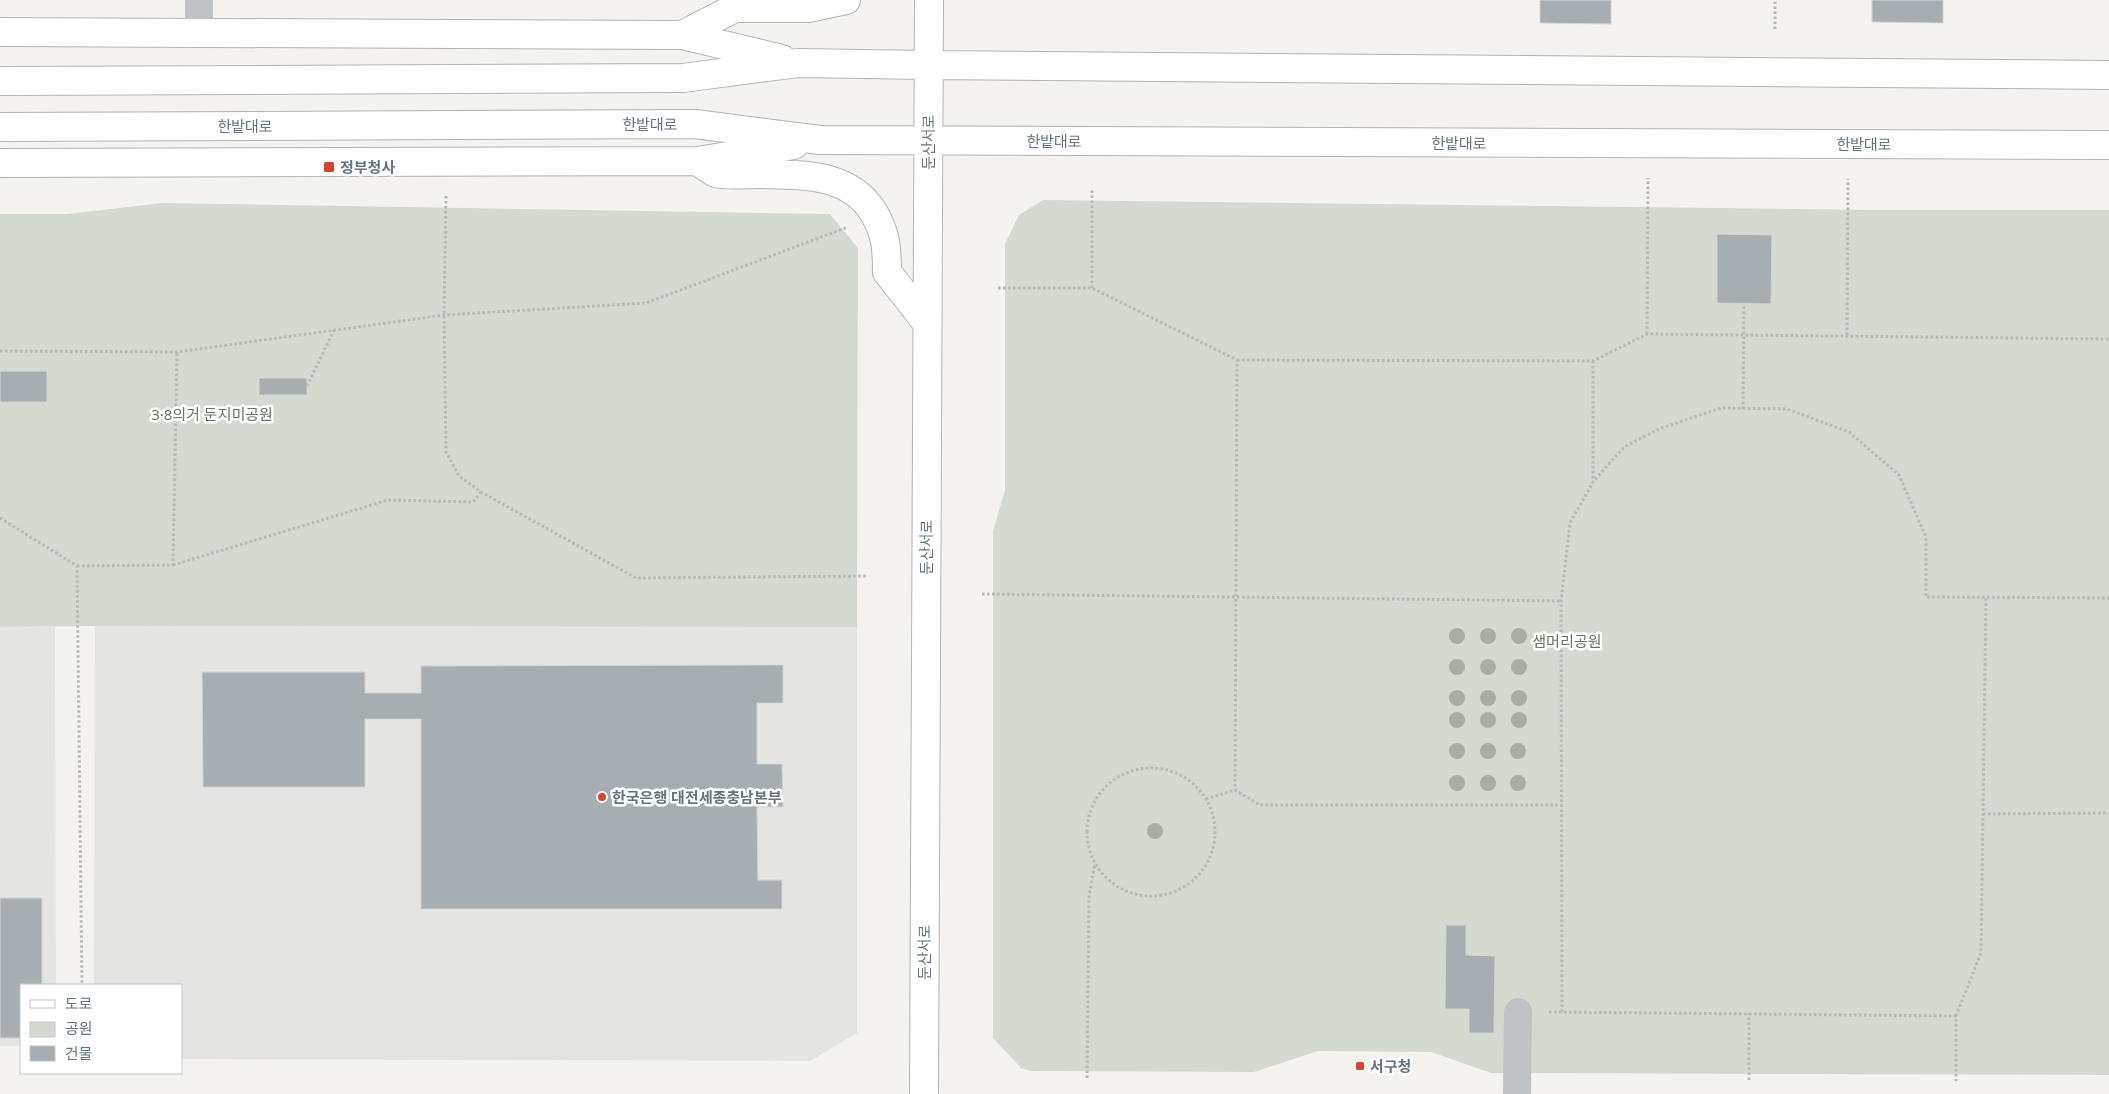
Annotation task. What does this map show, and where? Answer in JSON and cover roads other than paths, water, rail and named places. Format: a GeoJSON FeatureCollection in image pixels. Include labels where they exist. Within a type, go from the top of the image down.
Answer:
{"type":"FeatureCollection","features":[{"type":"Feature","properties":{"kind":"main road"},"geometry":{"type":"LineString","coordinates":[[682,35],[735,8],[808,8],[846,0]]}},
{"type":"Feature","properties":{"kind":"main road","name":"둔산서로"},"geometry":{"type":"LineString","coordinates":[[924,1094],[929,0]]}},
{"type":"Feature","properties":{"kind":"main road"},"geometry":{"type":"LineString","coordinates":[[0,32],[682,35],[798,63]]}},
{"type":"Feature","properties":{"kind":"main road"},"geometry":{"type":"LineString","coordinates":[[0,81],[682,78],[798,63],[928,66],[2109,75]]}},
{"type":"Feature","properties":{"kind":"main road","name":"한밭대로"},"geometry":{"type":"LineString","coordinates":[[0,128],[695,124],[820,140],[2109,145]]}},
{"type":"Feature","properties":{"kind":"main road"},"geometry":{"type":"LineString","coordinates":[[0,163],[698,161],[820,140]]}},
{"type":"Feature","properties":{"kind":"main road"},"geometry":{"type":"LineString","coordinates":[[698,161],[716,173],[798,175],[831,180],[852,189],[868,203],[880,225],[888,247],[887,272],[927,323]]}},
{"type":"Feature","properties":{"kind":"street"},"geometry":{"type":"LineString","coordinates":[[199,0],[199,33]]}},
{"type":"Feature","properties":{"kind":"street"},"geometry":{"type":"LineString","coordinates":[[1516,1094],[1518,1012]]}},
{"type":"Feature","properties":{"kind":"place","name":"정부청사"},"geometry":{"type":"Point","coordinates":[329,167]}},
{"type":"Feature","properties":{"kind":"place","name":"한국은행 대전세종충남본부"},"geometry":{"type":"Point","coordinates":[602,797]}},
{"type":"Feature","properties":{"kind":"place","name":"서구청"},"geometry":{"type":"Point","coordinates":[1360,1066]}},
{"type":"Feature","properties":{"kind":"park label","name":"3·8의거 둔지미공원"},"geometry":{"type":"Point","coordinates":[212,414]}},
{"type":"Feature","properties":{"kind":"park label","name":"샘머리공원"},"geometry":{"type":"Point","coordinates":[1567,641]}}]}
